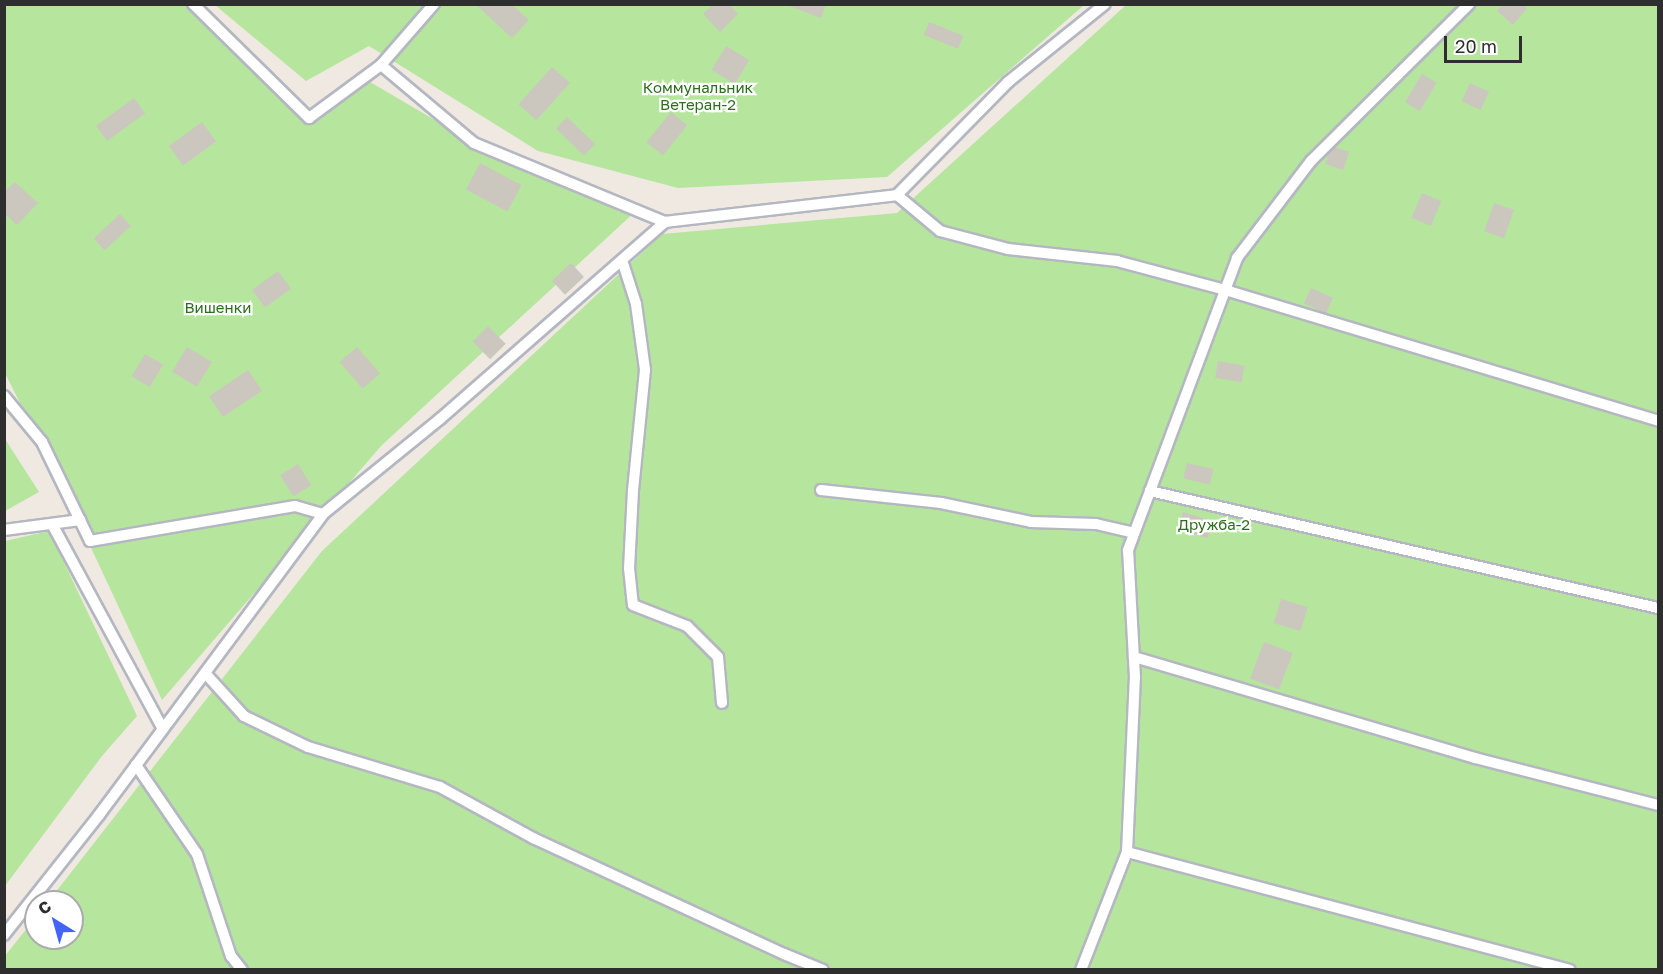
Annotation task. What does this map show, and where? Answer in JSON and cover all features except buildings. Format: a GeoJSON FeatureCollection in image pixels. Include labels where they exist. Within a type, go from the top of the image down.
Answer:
{"type":"FeatureCollection","features":[{"type":"Feature","properties":{"kind":"lane"},"geometry":{"type":"LineString","coordinates":[[193,4],[309,118],[381,65],[434,4]]}},
{"type":"Feature","properties":{"kind":"lane"},"geometry":{"type":"LineString","coordinates":[[381,65],[474,143],[664,222],[897,195],[1008,82],[1105,4]]}},
{"type":"Feature","properties":{"kind":"lane"},"geometry":{"type":"LineString","coordinates":[[1081,969],[1127,852],[1134,657],[1128,550],[1237,258],[1311,160],[1469,4]]}},
{"type":"Feature","properties":{"kind":"lane"},"geometry":{"type":"LineString","coordinates":[[897,195],[940,231],[1008,249],[1117,261],[1225,290],[1659,421]]}},
{"type":"Feature","properties":{"kind":"lane"},"geometry":{"type":"LineString","coordinates":[[4,935],[9,922],[136,765],[323,514],[440,419],[664,222]]}},
{"type":"Feature","properties":{"kind":"lane"},"geometry":{"type":"LineString","coordinates":[[622,260],[636,304],[645,370],[633,490],[629,568],[633,605],[687,626],[718,657],[722,703]]}},
{"type":"Feature","properties":{"kind":"lane"},"geometry":{"type":"LineString","coordinates":[[4,396],[42,442],[90,541],[295,506],[323,514]]}},
{"type":"Feature","properties":{"kind":"lane"},"geometry":{"type":"LineString","coordinates":[[821,490],[941,503],[1031,522],[1096,524],[1134,533]]}},
{"type":"Feature","properties":{"kind":"lane"},"geometry":{"type":"LineString","coordinates":[[1150,491],[1659,608]]}},
{"type":"Feature","properties":{"kind":"lane"},"geometry":{"type":"LineString","coordinates":[[4,530],[80,520]]}},
{"type":"Feature","properties":{"kind":"lane"},"geometry":{"type":"LineString","coordinates":[[52,524],[163,729]]}},
{"type":"Feature","properties":{"kind":"lane"},"geometry":{"type":"LineString","coordinates":[[1134,657],[1475,759],[1659,805]]}},
{"type":"Feature","properties":{"kind":"lane"},"geometry":{"type":"LineString","coordinates":[[205,673],[244,716],[308,747],[440,787],[533,838],[784,954],[823,969]]}},
{"type":"Feature","properties":{"kind":"lane"},"geometry":{"type":"LineString","coordinates":[[136,765],[197,854],[231,956],[242,969]]}},
{"type":"Feature","properties":{"kind":"lane"},"geometry":{"type":"LineString","coordinates":[[1127,852],[1570,969]]}},
{"type":"Feature","properties":{"kind":"green space","name":"Вишенки"},"geometry":{"type":"Polygon","coordinates":[[[5,5],[186,5],[304,113],[365,79],[479,146],[637,210],[381,446],[162,700],[79,522],[5,373],[5,5]]]}},
{"type":"Feature","properties":{"kind":"green space","name":"Коммунальник Ветеран-2"},"geometry":{"type":"Polygon","coordinates":[[[215,5],[1084,5],[887,177],[678,188],[538,151],[369,46],[306,81],[215,5]]]}},
{"type":"Feature","properties":{"kind":"green space","name":"Дружба-2"},"geometry":{"type":"Polygon","coordinates":[[[1126,5],[1658,5],[1658,969],[5,970],[4,957],[24,932],[24,950],[84,950],[84,890],[57,890],[322,551],[662,234],[897,213],[1126,5]]]}},
{"type":"Feature","properties":{"kind":"green space"},"geometry":{"type":"Polygon","coordinates":[[[5,439],[39,492],[4,511],[5,439]]]}},
{"type":"Feature","properties":{"kind":"green space"},"geometry":{"type":"Polygon","coordinates":[[[49,531],[137,716],[102,756],[5,886],[5,541],[49,531]]]}}]}
